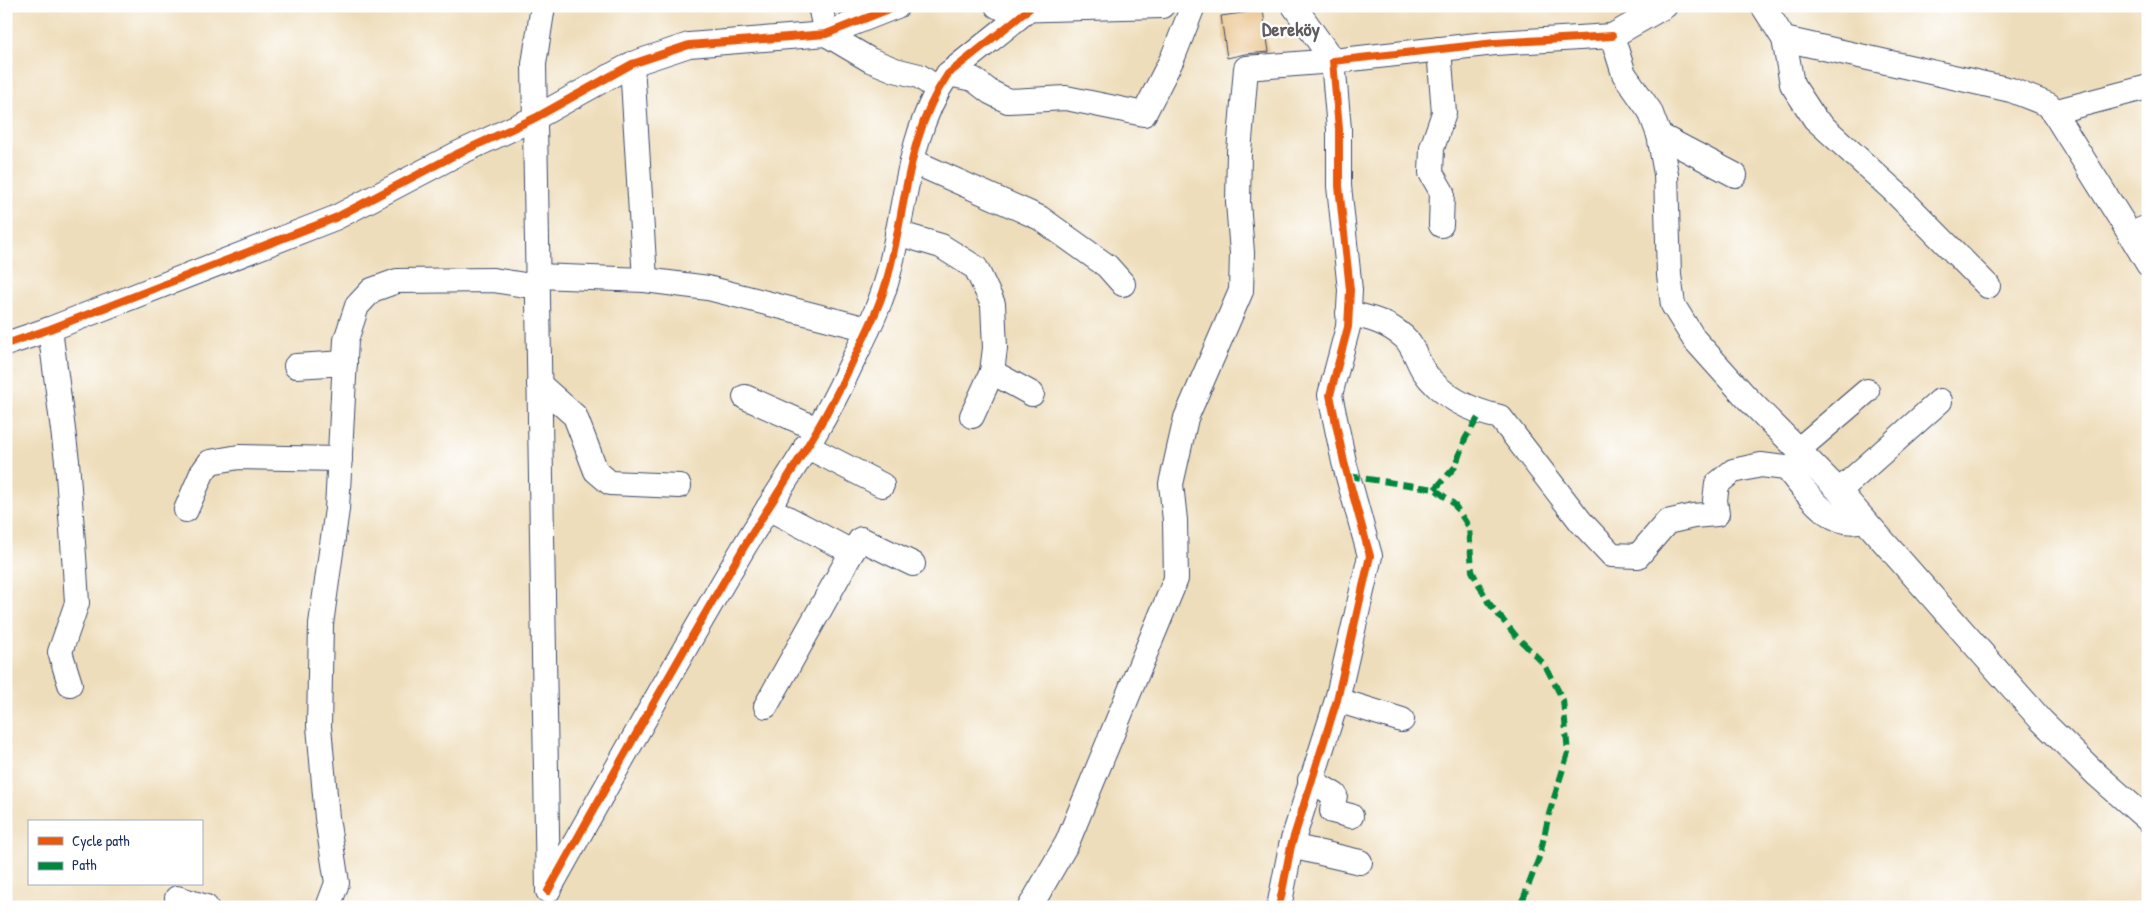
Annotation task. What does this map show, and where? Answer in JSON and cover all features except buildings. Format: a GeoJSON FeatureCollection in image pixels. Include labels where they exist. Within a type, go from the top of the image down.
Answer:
{"type":"FeatureCollection","features":[{"type":"Feature","properties":{"kind":"street"},"geometry":{"type":"LineString","coordinates":[[542,6],[534,64],[548,899]]}},
{"type":"Feature","properties":{"kind":"street"},"geometry":{"type":"LineString","coordinates":[[820,6],[826,34],[870,60],[943,82],[973,79],[990,92],[1008,101],[1066,98],[1144,114],[1173,57],[1193,6]]}},
{"type":"Feature","properties":{"kind":"street"},"geometry":{"type":"LineString","coordinates":[[997,6],[1009,10],[1162,6]]}},
{"type":"Feature","properties":{"kind":"street"},"geometry":{"type":"LineString","coordinates":[[1278,907],[1291,846],[1310,780],[1337,700],[1370,556],[1344,462],[1330,395],[1348,327],[1350,290],[1339,186],[1339,129],[1333,61],[1294,6]]}},
{"type":"Feature","properties":{"kind":"street"},"geometry":{"type":"LineString","coordinates":[[1030,907],[1066,843],[1176,579],[1175,520],[1171,484],[1186,418],[1241,291],[1242,253],[1238,202],[1238,169],[1246,68],[1333,61],[1495,43],[1612,36],[1665,6]]}},
{"type":"Feature","properties":{"kind":"street"},"geometry":{"type":"LineString","coordinates":[[1763,6],[1784,39],[1792,84],[1815,119],[1894,192],[1988,286]]}},
{"type":"Feature","properties":{"kind":"street"},"geometry":{"type":"LineString","coordinates":[[6,344],[50,329],[335,218],[457,154],[535,118],[632,64],[689,45],[826,34],[893,7]]}},
{"type":"Feature","properties":{"kind":"street"},"geometry":{"type":"LineString","coordinates":[[548,899],[647,713],[768,508],[835,400],[868,329],[889,274],[914,150],[943,82],[1029,9]]}},
{"type":"Feature","properties":{"kind":"street"},"geometry":{"type":"LineString","coordinates":[[1612,36],[1624,74],[1650,111],[1659,136],[1666,174],[1669,275],[1673,305],[1694,339],[1746,397],[1839,491],[2041,720],[2096,774],[2148,820]]}},
{"type":"Feature","properties":{"kind":"street"},"geometry":{"type":"LineString","coordinates":[[1784,39],[2010,90],[2049,105],[2139,231],[2148,264]]}},
{"type":"Feature","properties":{"kind":"street"},"geometry":{"type":"LineString","coordinates":[[1439,49],[1444,113],[1432,148],[1431,173],[1442,192],[1441,226]]}},
{"type":"Feature","properties":{"kind":"street"},"geometry":{"type":"LineString","coordinates":[[632,64],[645,280]]}},
{"type":"Feature","properties":{"kind":"street"},"geometry":{"type":"LineString","coordinates":[[2053,112],[2148,86]]}},
{"type":"Feature","properties":{"kind":"street"},"geometry":{"type":"LineString","coordinates":[[1659,136],[1735,175]]}},
{"type":"Feature","properties":{"kind":"street"},"geometry":{"type":"LineString","coordinates":[[912,161],[1040,218],[1107,266],[1123,284]]}},
{"type":"Feature","properties":{"kind":"street"},"geometry":{"type":"LineString","coordinates":[[897,233],[941,246],[976,268],[993,304],[994,348],[992,372],[972,416]]}},
{"type":"Feature","properties":{"kind":"street"},"geometry":{"type":"LineString","coordinates":[[328,907],[337,883],[327,818],[319,726],[321,624],[337,509],[346,340],[357,306],[372,290],[397,281],[492,280],[537,282],[645,280],[708,288],[868,329]]}},
{"type":"Feature","properties":{"kind":"street"},"geometry":{"type":"LineString","coordinates":[[1348,313],[1379,320],[1405,338],[1424,372],[1443,393],[1481,413],[1500,417],[1582,522],[1612,555],[1638,556],[1667,522],[1693,516],[1717,514],[1715,500],[1717,484],[1733,471],[1761,465],[1786,468],[1814,500],[1833,518],[1853,523],[1863,520]]}},
{"type":"Feature","properties":{"kind":"street"},"geometry":{"type":"LineString","coordinates":[[50,329],[67,462],[77,603],[60,652],[70,684]]}},
{"type":"Feature","properties":{"kind":"street"},"geometry":{"type":"LineString","coordinates":[[296,366],[345,363]]}},
{"type":"Feature","properties":{"kind":"street"},"geometry":{"type":"LineString","coordinates":[[992,372],[1032,394]]}},
{"type":"Feature","properties":{"kind":"street"},"geometry":{"type":"LineString","coordinates":[[539,384],[575,416],[596,471],[610,483],[679,486]]}},
{"type":"Feature","properties":{"kind":"street"},"geometry":{"type":"LineString","coordinates":[[1798,450],[1867,392]]}},
{"type":"Feature","properties":{"kind":"street"},"geometry":{"type":"LineString","coordinates":[[745,396],[882,485]]}},
{"type":"Feature","properties":{"kind":"street"},"geometry":{"type":"LineString","coordinates":[[1839,491],[1940,401]]}},
{"type":"Feature","properties":{"kind":"street"},"geometry":{"type":"LineString","coordinates":[[186,510],[202,473],[210,462],[239,457],[340,459]]}},
{"type":"Feature","properties":{"kind":"street"},"geometry":{"type":"LineString","coordinates":[[768,508],[852,552]]}},
{"type":"Feature","properties":{"kind":"street"},"geometry":{"type":"LineString","coordinates":[[766,706],[861,539],[913,564]]}},
{"type":"Feature","properties":{"kind":"street"},"geometry":{"type":"LineString","coordinates":[[1337,700],[1402,720]]}},
{"type":"Feature","properties":{"kind":"street"},"geometry":{"type":"LineString","coordinates":[[1310,780],[1335,795],[1332,811],[1351,816]]}},
{"type":"Feature","properties":{"kind":"street"},"geometry":{"type":"LineString","coordinates":[[1291,846],[1360,862]]}},
{"type":"Feature","properties":{"kind":"street"},"geometry":{"type":"LineString","coordinates":[[176,898],[206,907]]}},
{"type":"Feature","properties":{"kind":"marked path"},"geometry":{"type":"LineString","coordinates":[[1435,489],[1455,467],[1465,439],[1481,413]]}},
{"type":"Feature","properties":{"kind":"marked path"},"geometry":{"type":"LineString","coordinates":[[1348,476],[1435,489],[1454,504],[1469,527],[1472,571],[1488,602],[1516,636],[1545,665],[1563,700],[1568,753],[1549,814],[1540,855],[1519,907]]}},
{"type":"Feature","properties":{"kind":"cycle path"},"geometry":{"type":"LineString","coordinates":[[6,344],[50,329],[335,218],[457,154],[535,118],[632,64],[689,45],[826,34],[897,6]]}},
{"type":"Feature","properties":{"kind":"cycle path"},"geometry":{"type":"LineString","coordinates":[[548,891],[744,547],[811,440],[836,396],[871,324],[886,285],[916,144],[935,96],[948,74],[1029,9]]}},
{"type":"Feature","properties":{"kind":"cycle path"},"geometry":{"type":"LineString","coordinates":[[1279,907],[1291,846],[1337,700],[1370,556],[1344,462],[1330,395],[1348,327],[1350,290],[1339,186],[1339,129],[1333,61],[1495,43],[1612,36]]}},
{"type":"Feature","properties":{"kind":"district","name":"Dereköy"},"geometry":{"type":"Point","coordinates":[1291,29]}}]}
